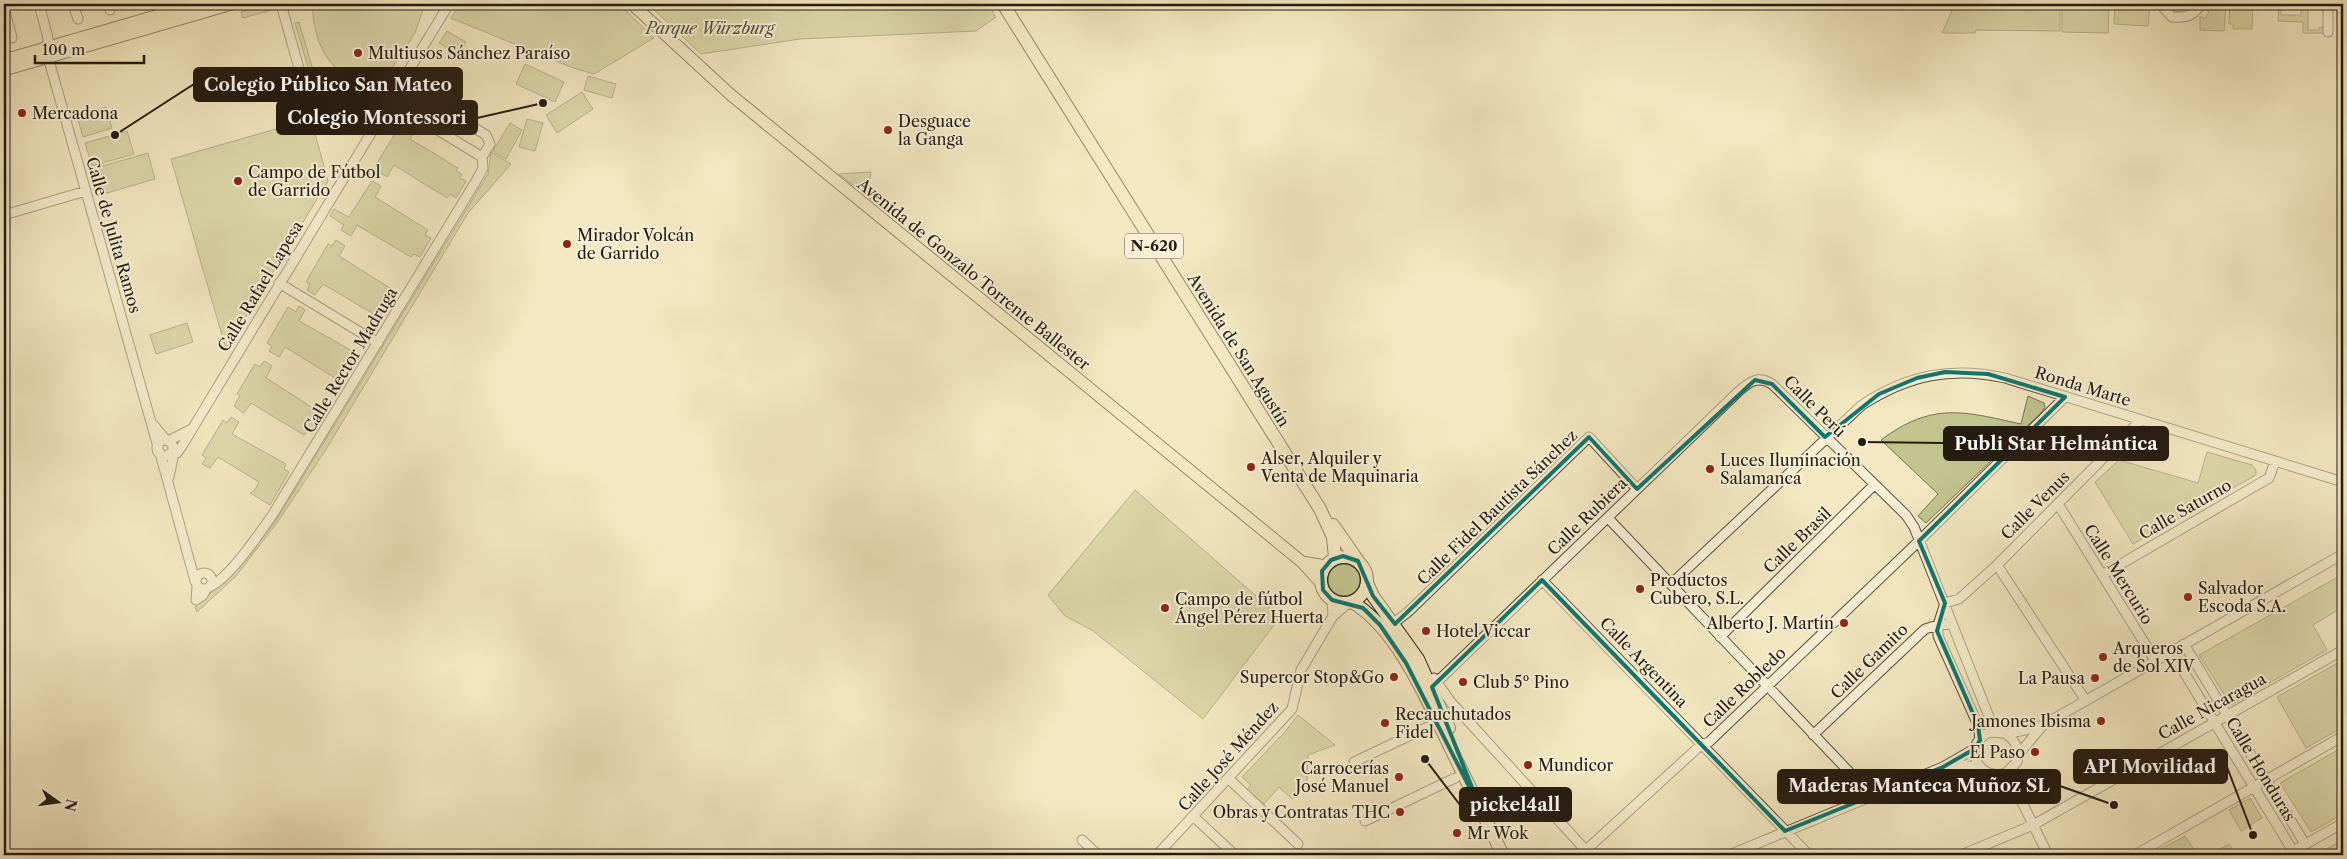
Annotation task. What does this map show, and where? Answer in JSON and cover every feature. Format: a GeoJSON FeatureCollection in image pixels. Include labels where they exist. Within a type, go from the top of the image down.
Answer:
{"type":"FeatureCollection","features":[{"type":"Feature","properties":{"kind":"highway","name":"Avenida de San Agustín"},"geometry":{"type":"LineString","coordinates":[[1003,4],[1320,509],[1358,561]]}},
{"type":"Feature","properties":{"kind":"highway","name":"Avenida de San Agustín"},"geometry":{"type":"LineString","coordinates":[[1320,509],[1333,537],[1330,562]]}},
{"type":"Feature","properties":{"kind":"highway"},"geometry":{"type":"LineString","coordinates":[[1330,562],[1351,557],[1358,561]]}},
{"type":"Feature","properties":{"kind":"highway","name":"N-620"},"geometry":{"type":"LineString","coordinates":[[1358,561],[1367,575],[1367,583]]}},
{"type":"Feature","properties":{"kind":"highway","name":"N-620"},"geometry":{"type":"LineString","coordinates":[[1321,583],[1330,562]]}},
{"type":"Feature","properties":{"kind":"highway"},"geometry":{"type":"LineString","coordinates":[[1321,583],[1332,600],[1350,602],[1363,608],[1380,625],[1406,663],[1503,855]]}},
{"type":"Feature","properties":{"kind":"highway"},"geometry":{"type":"LineString","coordinates":[[1367,583],[1373,596],[1394,623],[1422,666],[1481,810]]}},
{"type":"Feature","properties":{"kind":"highway"},"geometry":{"type":"LineString","coordinates":[[1350,602],[1359,598],[1367,583]]}},
{"type":"Feature","properties":{"kind":"main road"},"geometry":{"type":"LineString","coordinates":[[4,70],[48,52],[197,4]]}},
{"type":"Feature","properties":{"kind":"main road"},"geometry":{"type":"LineString","coordinates":[[180,10],[232,4]]}},
{"type":"Feature","properties":{"kind":"main road","name":"Avenida de Gonzalo Torrente Ballester"},"geometry":{"type":"LineString","coordinates":[[632,4],[746,108],[1302,562],[1321,583]]}},
{"type":"Feature","properties":{"kind":"main road"},"geometry":{"type":"LineString","coordinates":[[4,60],[48,52]]}},
{"type":"Feature","properties":{"kind":"main road","name":"Avenida de Gonzalo Torrente Ballester"},"geometry":{"type":"LineString","coordinates":[[1302,562],[1330,562]]}},
{"type":"Feature","properties":{"kind":"street","name":"Calle de Julita Ramos"},"geometry":{"type":"LineString","coordinates":[[39,4],[47,32],[48,52],[151,422],[152,432],[166,452],[169,483],[193,565],[203,582]]}},
{"type":"Feature","properties":{"kind":"street"},"geometry":{"type":"LineString","coordinates":[[73,4],[78,19]]}},
{"type":"Feature","properties":{"kind":"street"},"geometry":{"type":"LineString","coordinates":[[281,4],[309,104]]}},
{"type":"Feature","properties":{"kind":"street","name":"Calle Rafael Lapesa"},"geometry":{"type":"LineString","coordinates":[[166,452],[182,446],[448,4]]}},
{"type":"Feature","properties":{"kind":"street"},"geometry":{"type":"LineString","coordinates":[[2160,4],[2172,18],[2182,18],[2195,12],[2201,4]]}},
{"type":"Feature","properties":{"kind":"street"},"geometry":{"type":"LineString","coordinates":[[2328,4],[2328,32]]}},
{"type":"Feature","properties":{"kind":"street"},"geometry":{"type":"LineString","coordinates":[[4,8],[12,38]]}},
{"type":"Feature","properties":{"kind":"street","name":"Calle Rector Madruga"},"geometry":{"type":"LineString","coordinates":[[203,582],[216,584],[249,547],[274,514],[482,171],[482,157],[490,144],[486,135],[401,83]]}},
{"type":"Feature","properties":{"kind":"street"},"geometry":{"type":"LineString","coordinates":[[390,100],[482,157]]}},
{"type":"Feature","properties":{"kind":"street"},"geometry":{"type":"LineString","coordinates":[[4,215],[86,191]]}},
{"type":"Feature","properties":{"kind":"street"},"geometry":{"type":"LineString","coordinates":[[279,283],[378,343]]}},
{"type":"Feature","properties":{"kind":"street","name":"Ronda Marte"},"geometry":{"type":"LineString","coordinates":[[1671,584],[1862,405],[1878,394],[1918,378],[1946,372],[1988,374],[2343,482]]}},
{"type":"Feature","properties":{"kind":"street","name":"Calle Perú"},"geometry":{"type":"LineString","coordinates":[[1762,379],[1772,384],[1874,486],[1906,515],[1914,527],[1992,722],[2004,733]]}},
{"type":"Feature","properties":{"kind":"street","name":"Calle Rubiera"},"geometry":{"type":"LineString","coordinates":[[1438,681],[1738,392],[1750,382],[1762,379]]}},
{"type":"Feature","properties":{"kind":"street","name":"Calle Robledo"},"geometry":{"type":"LineString","coordinates":[[1588,853],[1702,744],[1709,742],[1919,540],[2065,396]]}},
{"type":"Feature","properties":{"kind":"street","name":"Calle Venus"},"geometry":{"type":"LineString","coordinates":[[1945,603],[1959,599],[1997,565],[2141,420]]}},
{"type":"Feature","properties":{"kind":"street","name":"Calle de Julita Ramos"},"geometry":{"type":"LineString","coordinates":[[151,422],[167,440]]}},
{"type":"Feature","properties":{"kind":"street"},"geometry":{"type":"LineString","coordinates":[[166,452],[162,441],[191,430]]}},
{"type":"Feature","properties":{"kind":"street","name":"Calle Fidel Bautista Sánchez"},"geometry":{"type":"LineString","coordinates":[[1394,623],[1408,612],[1590,438],[1637,490]]}},
{"type":"Feature","properties":{"kind":"street","name":"Calle de Julita Ramos"},"geometry":{"type":"LineString","coordinates":[[166,452],[169,483]]}},
{"type":"Feature","properties":{"kind":"street","name":"Calle Saturno"},"geometry":{"type":"LineString","coordinates":[[2102,575],[2268,478],[2275,462]]}},
{"type":"Feature","properties":{"kind":"street","name":"Calle Brasil"},"geometry":{"type":"LineString","coordinates":[[1720,636],[1874,486]]}},
{"type":"Feature","properties":{"kind":"street","name":"Calle Mercurio"},"geometry":{"type":"LineString","coordinates":[[2058,504],[2155,660]]}},
{"type":"Feature","properties":{"kind":"street"},"geometry":{"type":"LineString","coordinates":[[1608,518],[1872,796]]}},
{"type":"Feature","properties":{"kind":"street"},"geometry":{"type":"LineString","coordinates":[[1729,855],[1943,767],[1994,732],[2004,733],[2043,725],[2343,554]]}},
{"type":"Feature","properties":{"kind":"street"},"geometry":{"type":"LineString","coordinates":[[1997,565],[2086,700]]}},
{"type":"Feature","properties":{"kind":"street","name":"Calle Argentina"},"geometry":{"type":"LineString","coordinates":[[1542,580],[1808,855]]}},
{"type":"Feature","properties":{"kind":"street"},"geometry":{"type":"LineString","coordinates":[[1332,600],[1333,616]]}},
{"type":"Feature","properties":{"kind":"street","name":"Calle José Méndez"},"geometry":{"type":"LineString","coordinates":[[1157,855],[1292,709],[1301,670],[1333,616],[1350,602]]}},
{"type":"Feature","properties":{"kind":"street"},"geometry":{"type":"LineString","coordinates":[[1945,603],[1938,625],[1938,636],[1978,725],[1976,762],[1980,768],[1989,774],[2000,775],[2014,784]]}},
{"type":"Feature","properties":{"kind":"street","name":"Calle Gamito"},"geometry":{"type":"LineString","coordinates":[[1813,735],[1925,629],[1938,625],[1952,624]]}},
{"type":"Feature","properties":{"kind":"street","name":"Calle Honduras"},"geometry":{"type":"LineString","coordinates":[[2184,644],[2305,844]]}},
{"type":"Feature","properties":{"kind":"street","name":"Calle Nicaragua"},"geometry":{"type":"LineString","coordinates":[[1961,855],[2033,825],[2343,650]]}},
{"type":"Feature","properties":{"kind":"street","name":"Calle Honduras"},"geometry":{"type":"LineString","coordinates":[[2171,651],[2254,787],[2290,853]]}},
{"type":"Feature","properties":{"kind":"street"},"geometry":{"type":"LineString","coordinates":[[1422,666],[1438,681],[1450,701],[1588,853]]}},
{"type":"Feature","properties":{"kind":"street"},"geometry":{"type":"LineString","coordinates":[[1354,762],[1434,724]]}},
{"type":"Feature","properties":{"kind":"street"},"geometry":{"type":"LineString","coordinates":[[2000,775],[2012,770],[2019,754],[2043,725]]}},
{"type":"Feature","properties":{"kind":"street"},"geometry":{"type":"LineString","coordinates":[[2004,733],[2015,742],[2019,754]]}},
{"type":"Feature","properties":{"kind":"street"},"geometry":{"type":"LineString","coordinates":[[2135,855],[2343,736]]}},
{"type":"Feature","properties":{"kind":"street"},"geometry":{"type":"LineString","coordinates":[[1943,767],[1962,765],[1980,768]]}},
{"type":"Feature","properties":{"kind":"street"},"geometry":{"type":"LineString","coordinates":[[2012,770],[2014,784],[2048,855]]}},
{"type":"Feature","properties":{"kind":"street"},"geometry":{"type":"LineString","coordinates":[[1365,821],[1456,778]]}},
{"type":"Feature","properties":{"kind":"street"},"geometry":{"type":"LineString","coordinates":[[1229,779],[1298,844]]}},
{"type":"Feature","properties":{"kind":"street"},"geometry":{"type":"LineString","coordinates":[[1194,817],[1235,855]]}},
{"type":"Feature","properties":{"kind":"street"},"geometry":{"type":"LineString","coordinates":[[2290,853],[2343,823]]}},
{"type":"Feature","properties":{"kind":"street"},"geometry":{"type":"LineString","coordinates":[[1082,840],[1098,855]]}},
{"type":"Feature","properties":{"kind":"highlighted area"},"geometry":{"type":"Polygon","coordinates":[[[1945,372],[1988,374],[2065,397],[1919,541],[1945,603],[1937,631],[1978,725],[1980,740],[1976,748],[1943,767],[1785,831],[1542,580],[1432,687],[1481,810],[1406,663],[1380,625],[1363,608],[1332,600],[1323,590],[1322,571],[1331,560],[1343,556],[1358,561],[1373,596],[1395,624],[1589,437],[1637,489],[1755,380],[1772,384],[1825,437],[1879,394],[1917,378],[1945,372]]]}},
{"type":"Feature","properties":{"kind":"green space","name":"Multiusos Sánchez Paraíso"},"geometry":{"type":"Polygon","coordinates":[[[312,4],[425,4],[415,33],[378,89],[348,77],[328,60],[317,36],[312,4]]]}},
{"type":"Feature","properties":{"kind":"green space"},"geometry":{"type":"Polygon","coordinates":[[[459,4],[619,4],[654,38],[594,74],[573,68],[451,18],[459,4]]]}},
{"type":"Feature","properties":{"kind":"green space","name":"Parque Würzburg"},"geometry":{"type":"Polygon","coordinates":[[[648,4],[988,4],[996,17],[976,31],[800,39],[701,54],[648,4]]]}},
{"type":"Feature","properties":{"kind":"green space"},"geometry":{"type":"Polygon","coordinates":[[[1955,4],[1984,4],[1985,8],[1989,9],[1990,4],[2014,4],[2014,9],[2017,4],[2025,4],[2021,10],[2060,9],[2060,31],[1976,30],[1975,33],[1942,33],[1955,4]]]}},
{"type":"Feature","properties":{"kind":"green space"},"geometry":{"type":"Polygon","coordinates":[[[2062,4],[2109,4],[2108,33],[2062,32],[2062,4]]]}},
{"type":"Feature","properties":{"kind":"green space"},"geometry":{"type":"Polygon","coordinates":[[[2166,4],[2195,4],[2188,10],[2180,12],[2169,8],[2166,4]]]}},
{"type":"Feature","properties":{"kind":"green space"},"geometry":{"type":"Polygon","coordinates":[[[2208,4],[2226,4],[2224,31],[2200,30],[2200,16],[2205,19],[2209,12],[2205,9],[2208,4]]]}},
{"type":"Feature","properties":{"kind":"green space"},"geometry":{"type":"Polygon","coordinates":[[[2230,4],[2253,4],[2252,29],[2233,29],[2233,24],[2229,24],[2230,4]]]}},
{"type":"Feature","properties":{"kind":"green space"},"geometry":{"type":"Polygon","coordinates":[[[2279,4],[2281,4],[2281,15],[2301,15],[2301,4],[2308,4],[2308,30],[2319,30],[2319,28],[2323,27],[2324,33],[2303,33],[2303,22],[2278,21],[2279,4]]]}},
{"type":"Feature","properties":{"kind":"green space"},"geometry":{"type":"Polygon","coordinates":[[[269,5],[275,9],[243,18],[241,12],[269,5]]]}},
{"type":"Feature","properties":{"kind":"green space"},"geometry":{"type":"Polygon","coordinates":[[[2115,5],[2150,8],[2148,26],[2114,24],[2115,5]]]}},
{"type":"Feature","properties":{"kind":"green space"},"geometry":{"type":"Polygon","coordinates":[[[299,22],[313,70],[309,71],[295,23],[299,22]]]}},
{"type":"Feature","properties":{"kind":"green space"},"geometry":{"type":"Polygon","coordinates":[[[447,31],[466,42],[459,55],[439,43],[447,31]]]}},
{"type":"Feature","properties":{"kind":"green space"},"geometry":{"type":"Polygon","coordinates":[[[525,64],[564,82],[555,102],[516,84],[525,64]]]}},
{"type":"Feature","properties":{"kind":"green space"},"geometry":{"type":"Polygon","coordinates":[[[588,76],[616,84],[612,98],[584,90],[588,76]]]}},
{"type":"Feature","properties":{"kind":"green space"},"geometry":{"type":"Polygon","coordinates":[[[582,92],[593,109],[557,133],[546,115],[582,92]]]}},
{"type":"Feature","properties":{"kind":"green space"},"geometry":{"type":"Polygon","coordinates":[[[106,107],[112,128],[83,137],[77,116],[106,107]]]}},
{"type":"Feature","properties":{"kind":"green space"},"geometry":{"type":"Polygon","coordinates":[[[311,119],[328,181],[226,349],[171,159],[311,119]]]}},
{"type":"Feature","properties":{"kind":"green space"},"geometry":{"type":"Polygon","coordinates":[[[527,119],[543,123],[535,151],[519,147],[527,119]]]}},
{"type":"Feature","properties":{"kind":"green space"},"geometry":{"type":"Polygon","coordinates":[[[410,123],[417,127],[410,139],[458,168],[456,171],[462,174],[460,178],[466,181],[456,198],[450,194],[447,198],[394,165],[387,177],[377,171],[381,165],[377,163],[396,132],[399,133],[403,127],[407,129],[410,123]]]}},
{"type":"Feature","properties":{"kind":"green space"},"geometry":{"type":"Polygon","coordinates":[[[510,123],[522,130],[506,159],[493,151],[510,123]]]}},
{"type":"Feature","properties":{"kind":"green space"},"geometry":{"type":"Polygon","coordinates":[[[127,131],[134,154],[92,166],[85,143],[127,131]]]}},
{"type":"Feature","properties":{"kind":"green space"},"geometry":{"type":"Polygon","coordinates":[[[491,152],[511,164],[468,213],[325,451],[279,520],[236,576],[197,612],[195,607],[236,571],[277,519],[488,174],[491,152]]]}},
{"type":"Feature","properties":{"kind":"green space"},"geometry":{"type":"Polygon","coordinates":[[[148,153],[155,179],[100,195],[92,169],[148,153]]]}},
{"type":"Feature","properties":{"kind":"green space"},"geometry":{"type":"Polygon","coordinates":[[[871,172],[869,187],[873,201],[839,174],[871,172]]]}},
{"type":"Feature","properties":{"kind":"green space"},"geometry":{"type":"Polygon","coordinates":[[[372,181],[381,186],[375,197],[428,230],[425,235],[431,238],[420,257],[414,254],[411,257],[357,225],[351,236],[341,230],[344,225],[330,216],[334,209],[349,217],[372,181]]]}},
{"type":"Feature","properties":{"kind":"green space"},"geometry":{"type":"Polygon","coordinates":[[[336,240],[345,246],[339,256],[398,293],[384,316],[379,313],[377,316],[323,284],[315,295],[307,290],[310,285],[306,282],[328,244],[332,246],[336,240]]]}},
{"type":"Feature","properties":{"kind":"green space"},"geometry":{"type":"Polygon","coordinates":[[[299,306],[305,310],[299,321],[354,352],[352,356],[358,360],[343,383],[285,347],[279,357],[269,351],[272,346],[267,343],[288,307],[296,312],[299,306]]]}},
{"type":"Feature","properties":{"kind":"green space"},"geometry":{"type":"Polygon","coordinates":[[[187,323],[193,342],[156,354],[150,335],[187,323]]]}},
{"type":"Feature","properties":{"kind":"green space"},"geometry":{"type":"Polygon","coordinates":[[[264,361],[272,366],[266,378],[318,411],[316,415],[322,419],[312,434],[307,431],[304,435],[251,403],[244,413],[234,406],[240,396],[237,394],[255,364],[260,367],[264,361]]]}},
{"type":"Feature","properties":{"kind":"green space"},"geometry":{"type":"Polygon","coordinates":[[[2028,396],[2044,403],[2045,407],[2041,413],[1926,523],[1918,516],[1938,494],[1881,440],[1916,420],[1948,413],[1965,413],[2021,424],[2028,396]]]}},
{"type":"Feature","properties":{"kind":"green space"},"geometry":{"type":"Polygon","coordinates":[[[231,417],[239,422],[232,434],[286,464],[284,469],[289,472],[270,505],[250,493],[254,491],[259,482],[218,457],[210,468],[202,464],[206,458],[202,455],[223,420],[227,423],[231,417]]]}},
{"type":"Feature","properties":{"kind":"green space"},"geometry":{"type":"Polygon","coordinates":[[[2207,452],[2252,465],[2256,470],[2256,475],[2133,544],[2095,482],[2119,460],[2198,483],[2207,452]]]}},
{"type":"Feature","properties":{"kind":"green space","name":"Campo de fútbol Ángel Pérez Huerta"},"geometry":{"type":"Polygon","coordinates":[[[1135,490],[1280,617],[1203,719],[1092,630],[1065,616],[1048,595],[1135,490]]]}},
{"type":"Feature","properties":{"kind":"green space"},"geometry":{"type":"Polygon","coordinates":[[[1344,564],[1350,565],[1355,569],[1359,574],[1359,586],[1355,591],[1350,595],[1344,596],[1338,595],[1333,591],[1329,586],[1328,580],[1329,574],[1333,569],[1338,565],[1344,564]]]}},
{"type":"Feature","properties":{"kind":"green space"},"geometry":{"type":"Polygon","coordinates":[[[2343,574],[2343,607],[2313,625],[2327,650],[2231,705],[2199,655],[2343,574]]]}},
{"type":"Feature","properties":{"kind":"green space"},"geometry":{"type":"Polygon","coordinates":[[[2343,660],[2343,727],[2306,748],[2277,697],[2343,660]]]}},
{"type":"Feature","properties":{"kind":"green space"},"geometry":{"type":"Polygon","coordinates":[[[1298,715],[1335,745],[1308,755],[1307,781],[1292,799],[1279,787],[1264,804],[1247,789],[1251,785],[1242,777],[1284,733],[1298,715]]]}},
{"type":"Feature","properties":{"kind":"green space"},"geometry":{"type":"Polygon","coordinates":[[[2343,747],[2343,814],[2311,832],[2280,783],[2343,747]]]}},
{"type":"Feature","properties":{"kind":"green space"},"geometry":{"type":"Polygon","coordinates":[[[2250,798],[2262,818],[2241,831],[2229,810],[2250,798]]]}},
{"type":"Feature","properties":{"kind":"green space"},"geometry":{"type":"Polygon","coordinates":[[[2185,836],[2198,855],[2150,855],[2185,836]]]}},
{"type":"Feature","properties":{"kind":"green space"},"geometry":{"type":"Polygon","coordinates":[[[2343,840],[2343,855],[2316,855],[2343,840]]]}},
{"type":"Feature","properties":{"kind":"green space"},"geometry":{"type":"Polygon","coordinates":[[[2229,844],[2236,855],[2209,855],[2229,844]]]}},
{"type":"Feature","properties":{"kind":"place","name":"Multiusos Sánchez Paraíso"},"geometry":{"type":"Point","coordinates":[358,53]}},
{"type":"Feature","properties":{"kind":"place","name":"Colegio Montessori"},"geometry":{"type":"Point","coordinates":[543,103]}},
{"type":"Feature","properties":{"kind":"place","name":"Mercadona"},"geometry":{"type":"Point","coordinates":[22,113]}},
{"type":"Feature","properties":{"kind":"place","name":"Desguace la Ganga"},"geometry":{"type":"Point","coordinates":[888,130]}},
{"type":"Feature","properties":{"kind":"place","name":"Colegio Público San Mateo"},"geometry":{"type":"Point","coordinates":[115,135]}},
{"type":"Feature","properties":{"kind":"place","name":"Campo de Fútbol de Garrido"},"geometry":{"type":"Point","coordinates":[238,181]}},
{"type":"Feature","properties":{"kind":"place","name":"Mirador Volcán de Garrido"},"geometry":{"type":"Point","coordinates":[567,244]}},
{"type":"Feature","properties":{"kind":"place","name":"Publi Star Helmántica"},"geometry":{"type":"Point","coordinates":[1862,442]}},
{"type":"Feature","properties":{"kind":"place","name":"Alser, Alquiler y Venta de Maquinaria"},"geometry":{"type":"Point","coordinates":[1251,467]}},
{"type":"Feature","properties":{"kind":"place","name":"Luces Iluminación Salamanca"},"geometry":{"type":"Point","coordinates":[1710,469]}},
{"type":"Feature","properties":{"kind":"place","name":"Productos Cubero, S.L."},"geometry":{"type":"Point","coordinates":[1640,589]}},
{"type":"Feature","properties":{"kind":"place","name":"Salvador Escoda S.A."},"geometry":{"type":"Point","coordinates":[2188,597]}},
{"type":"Feature","properties":{"kind":"place","name":"Campo de fútbol Ángel Pérez Huerta"},"geometry":{"type":"Point","coordinates":[1165,608]}},
{"type":"Feature","properties":{"kind":"place","name":"Alberto J. Martín"},"geometry":{"type":"Point","coordinates":[1844,623]}},
{"type":"Feature","properties":{"kind":"place","name":"Hotel Viccar"},"geometry":{"type":"Point","coordinates":[1426,631]}},
{"type":"Feature","properties":{"kind":"place","name":"Arqueros de Sol XIV"},"geometry":{"type":"Point","coordinates":[2103,657]}},
{"type":"Feature","properties":{"kind":"place","name":"Supercor Stop&Go"},"geometry":{"type":"Point","coordinates":[1394,677]}},
{"type":"Feature","properties":{"kind":"place","name":"La Pausa"},"geometry":{"type":"Point","coordinates":[2095,678]}},
{"type":"Feature","properties":{"kind":"place","name":"Club 5º Pino"},"geometry":{"type":"Point","coordinates":[1463,682]}},
{"type":"Feature","properties":{"kind":"place","name":"Jamones Ibisma"},"geometry":{"type":"Point","coordinates":[2101,721]}},
{"type":"Feature","properties":{"kind":"place","name":"Recauchutados Fidel"},"geometry":{"type":"Point","coordinates":[1385,723]}},
{"type":"Feature","properties":{"kind":"place","name":"El Paso"},"geometry":{"type":"Point","coordinates":[2035,752]}},
{"type":"Feature","properties":{"kind":"place","name":"pickel4all"},"geometry":{"type":"Point","coordinates":[1425,759]}},
{"type":"Feature","properties":{"kind":"place","name":"Mundicor"},"geometry":{"type":"Point","coordinates":[1528,765]}},
{"type":"Feature","properties":{"kind":"place","name":"Carrocerías José Manuel"},"geometry":{"type":"Point","coordinates":[1399,777]}},
{"type":"Feature","properties":{"kind":"place","name":"Maderas Manteca Muñoz SL"},"geometry":{"type":"Point","coordinates":[2114,805]}},
{"type":"Feature","properties":{"kind":"place","name":"Obras y Contratas THC"},"geometry":{"type":"Point","coordinates":[1400,812]}},
{"type":"Feature","properties":{"kind":"place","name":"Mr Wok"},"geometry":{"type":"Point","coordinates":[1457,833]}},
{"type":"Feature","properties":{"kind":"place","name":"API Movilidad"},"geometry":{"type":"Point","coordinates":[2253,835]}}]}
